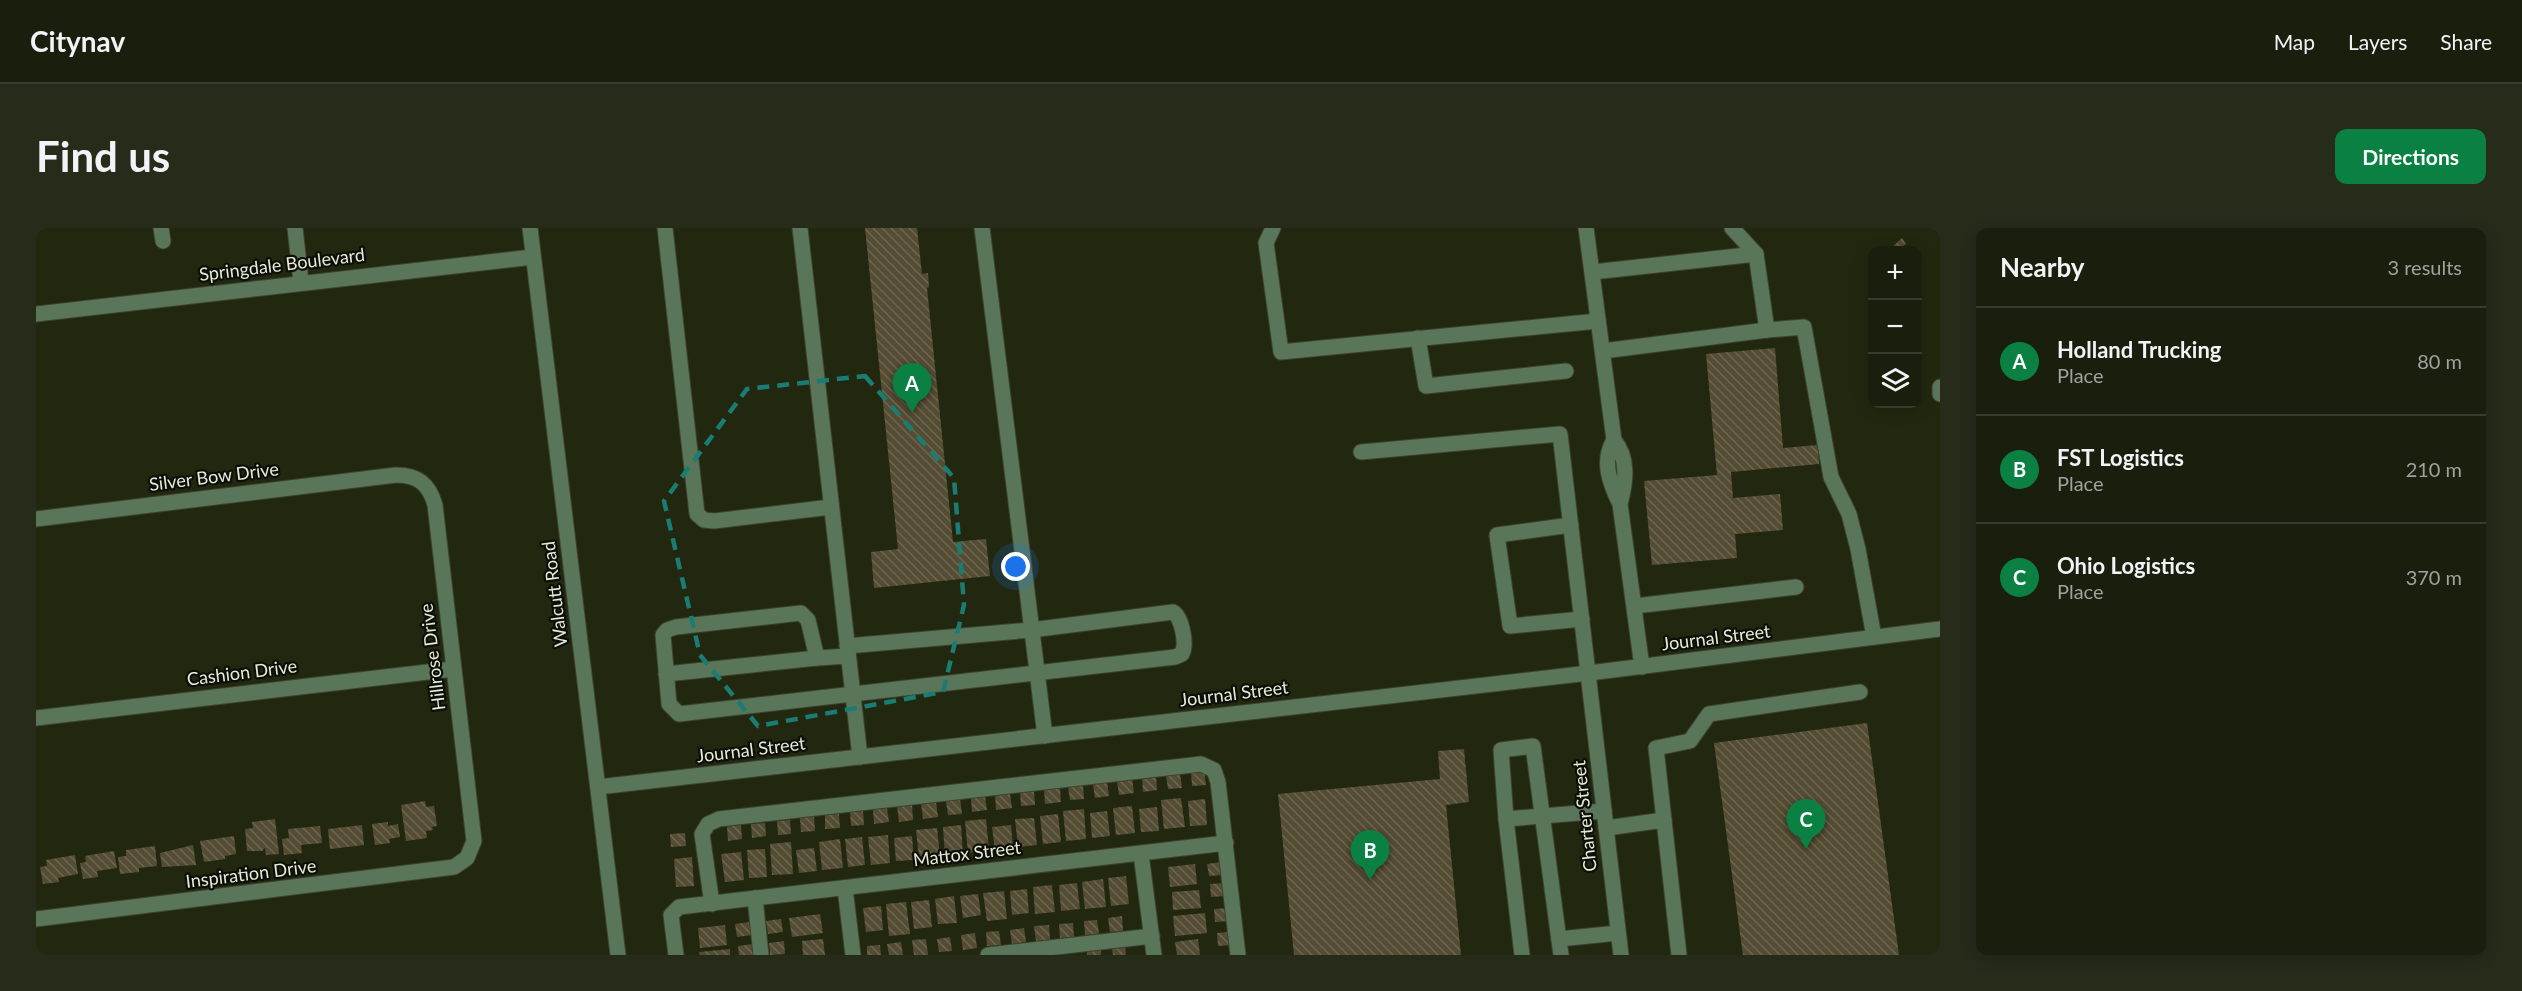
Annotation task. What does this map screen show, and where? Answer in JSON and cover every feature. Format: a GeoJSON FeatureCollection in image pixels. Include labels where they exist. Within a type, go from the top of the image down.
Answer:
{"type":"FeatureCollection","features":[{"type":"Feature","properties":{"kind":"street"},"geometry":{"type":"LineString","coordinates":[[295,228],[301,282]]}},
{"type":"Feature","properties":{"kind":"street","name":"Walcutt Road"},"geometry":{"type":"LineString","coordinates":[[530,228],[618,955]]}},
{"type":"Feature","properties":{"kind":"street"},"geometry":{"type":"LineString","coordinates":[[665,228],[697,514],[704,520],[714,521],[831,507]]}},
{"type":"Feature","properties":{"kind":"street"},"geometry":{"type":"LineString","coordinates":[[800,228],[860,757]]}},
{"type":"Feature","properties":{"kind":"street"},"geometry":{"type":"LineString","coordinates":[[982,228],[1045,736]]}},
{"type":"Feature","properties":{"kind":"street"},"geometry":{"type":"LineString","coordinates":[[1273,228],[1266,243],[1281,352],[1598,321]]}},
{"type":"Feature","properties":{"kind":"street"},"geometry":{"type":"LineString","coordinates":[[1586,228],[1614,440],[1622,449],[1626,484],[1620,504],[1642,667]]}},
{"type":"Feature","properties":{"kind":"street"},"geometry":{"type":"LineString","coordinates":[[1732,228],[1756,254],[1767,330]]}},
{"type":"Feature","properties":{"kind":"street"},"geometry":{"type":"LineString","coordinates":[[1593,272],[1756,254]]}},
{"type":"Feature","properties":{"kind":"street","name":"Springdale Boulevard"},"geometry":{"type":"LineString","coordinates":[[36,314],[533,257]]}},
{"type":"Feature","properties":{"kind":"street"},"geometry":{"type":"LineString","coordinates":[[1603,351],[1804,327],[1831,477],[1849,514],[1858,549],[1874,637]]}},
{"type":"Feature","properties":{"kind":"street"},"geometry":{"type":"LineString","coordinates":[[1418,338],[1426,386],[1566,371]]}},
{"type":"Feature","properties":{"kind":"street"},"geometry":{"type":"LineString","coordinates":[[1940,387],[1940,394]]}},
{"type":"Feature","properties":{"kind":"street","name":"Charter Street"},"geometry":{"type":"LineString","coordinates":[[1361,452],[1560,434],[1621,955]]}},
{"type":"Feature","properties":{"kind":"street","name":"Hillrose Drive"},"geometry":{"type":"LineString","coordinates":[[396,476],[410,475],[422,483],[431,492],[435,505],[474,841],[467,858]]}},
{"type":"Feature","properties":{"kind":"street","name":"Silver Bow Drive"},"geometry":{"type":"LineString","coordinates":[[36,519],[396,476]]}},
{"type":"Feature","properties":{"kind":"street"},"geometry":{"type":"LineString","coordinates":[[1571,525],[1497,535],[1510,626],[1582,619]]}},
{"type":"Feature","properties":{"kind":"street"},"geometry":{"type":"LineString","coordinates":[[1635,606],[1796,587]]}},
{"type":"Feature","properties":{"kind":"street"},"geometry":{"type":"LineString","coordinates":[[666,674],[817,658],[848,651],[1173,612],[1179,619],[1185,649],[1182,654],[1175,657],[679,714],[669,704],[666,674],[663,635],[667,630],[699,625],[801,614],[808,620],[817,658]]}},
{"type":"Feature","properties":{"kind":"street","name":"Journal Street"},"geometry":{"type":"LineString","coordinates":[[598,787],[1642,667],[1940,629]]}},
{"type":"Feature","properties":{"kind":"street","name":"Cashion Drive"},"geometry":{"type":"LineString","coordinates":[[36,717],[453,669]]}},
{"type":"Feature","properties":{"kind":"street"},"geometry":{"type":"LineString","coordinates":[[1679,955],[1656,748],[1690,741],[1709,714],[1860,692]]}},
{"type":"Feature","properties":{"kind":"street"},"geometry":{"type":"LineString","coordinates":[[1522,955],[1506,819],[1501,750],[1533,746],[1561,955]]}},
{"type":"Feature","properties":{"kind":"street"},"geometry":{"type":"LineString","coordinates":[[712,904],[702,834],[708,824],[719,819],[1201,764],[1214,770],[1218,782],[1238,955]]}},
{"type":"Feature","properties":{"kind":"street"},"geometry":{"type":"LineString","coordinates":[[1506,819],[1604,811]]}},
{"type":"Feature","properties":{"kind":"street"},"geometry":{"type":"LineString","coordinates":[[1606,828],[1664,820]]}},
{"type":"Feature","properties":{"kind":"street","name":"Mattox Street"},"geometry":{"type":"LineString","coordinates":[[676,955],[673,912],[679,907],[1226,843]]}},
{"type":"Feature","properties":{"kind":"street"},"geometry":{"type":"LineString","coordinates":[[1141,854],[1154,955]]}},
{"type":"Feature","properties":{"kind":"street","name":"Inspiration Drive"},"geometry":{"type":"LineString","coordinates":[[36,919],[429,872],[454,867],[467,858]]}},
{"type":"Feature","properties":{"kind":"street"},"geometry":{"type":"LineString","coordinates":[[845,888],[853,955]]}},
{"type":"Feature","properties":{"kind":"street"},"geometry":{"type":"LineString","coordinates":[[755,898],[761,955]]}},
{"type":"Feature","properties":{"kind":"street"},"geometry":{"type":"LineString","coordinates":[[1559,939],[1618,933]]}},
{"type":"Feature","properties":{"kind":"street"},"geometry":{"type":"LineString","coordinates":[[988,955],[1152,936]]}},
{"type":"Feature","properties":{"kind":"highlighted area"},"geometry":{"type":"Polygon","coordinates":[[[865,376],[954,478],[964,605],[943,692],[758,726],[700,655],[664,501],[747,389],[865,376]]]}},
{"type":"Feature","properties":{"kind":"building"},"geometry":{"type":"Polygon","coordinates":[[[865,228],[917,228],[922,274],[928,273],[929,287],[927,288],[953,542],[986,539],[990,576],[874,588],[871,552],[898,549],[865,228]]]}},
{"type":"Feature","properties":{"kind":"building"},"geometry":{"type":"Polygon","coordinates":[[[1902,238],[1906,244],[1903,246],[1893,246],[1902,238]]]}},
{"type":"Feature","properties":{"kind":"building"},"geometry":{"type":"Polygon","coordinates":[[[1775,348],[1783,448],[1818,445],[1819,464],[1731,472],[1733,498],[1780,494],[1783,530],[1735,534],[1737,558],[1652,565],[1644,481],[1717,475],[1706,354],[1775,348]]]}},
{"type":"Feature","properties":{"kind":"building"},"geometry":{"type":"Polygon","coordinates":[[[1867,723],[1899,955],[1743,955],[1714,743],[1867,723]]]}},
{"type":"Feature","properties":{"kind":"building"},"geometry":{"type":"Polygon","coordinates":[[[1464,749],[1469,802],[1446,805],[1461,955],[1294,955],[1278,794],[1440,779],[1438,751],[1464,749]]]}},
{"type":"Feature","properties":{"kind":"building"},"geometry":{"type":"Polygon","coordinates":[[[1204,770],[1206,785],[1192,786],[1191,772],[1204,770]]]}},
{"type":"Feature","properties":{"kind":"building"},"geometry":{"type":"Polygon","coordinates":[[[1180,774],[1182,788],[1168,789],[1166,775],[1180,774]]]}},
{"type":"Feature","properties":{"kind":"building"},"geometry":{"type":"Polygon","coordinates":[[[1156,776],[1157,790],[1143,792],[1142,778],[1156,776]]]}},
{"type":"Feature","properties":{"kind":"building"},"geometry":{"type":"Polygon","coordinates":[[[1132,779],[1134,793],[1119,795],[1117,781],[1132,779]]]}},
{"type":"Feature","properties":{"kind":"building"},"geometry":{"type":"Polygon","coordinates":[[[1107,782],[1109,796],[1095,798],[1093,784],[1107,782]]]}},
{"type":"Feature","properties":{"kind":"building"},"geometry":{"type":"Polygon","coordinates":[[[1083,785],[1084,799],[1070,800],[1068,787],[1083,785]]]}},
{"type":"Feature","properties":{"kind":"building"},"geometry":{"type":"Polygon","coordinates":[[[1060,788],[1061,802],[1045,804],[1044,789],[1060,788]]]}},
{"type":"Feature","properties":{"kind":"building"},"geometry":{"type":"Polygon","coordinates":[[[1034,791],[1035,805],[1021,806],[1020,792],[1034,791]]]}},
{"type":"Feature","properties":{"kind":"building"},"geometry":{"type":"Polygon","coordinates":[[[1010,794],[1012,808],[996,810],[995,795],[1010,794]]]}},
{"type":"Feature","properties":{"kind":"building"},"geometry":{"type":"Polygon","coordinates":[[[985,796],[987,810],[972,812],[971,798],[985,796]]]}},
{"type":"Feature","properties":{"kind":"building"},"geometry":{"type":"Polygon","coordinates":[[[1181,798],[1185,827],[1164,829],[1161,800],[1181,798]]]}},
{"type":"Feature","properties":{"kind":"building"},"geometry":{"type":"Polygon","coordinates":[[[960,799],[962,814],[948,815],[946,801],[960,799]]]}},
{"type":"Feature","properties":{"kind":"building"},"geometry":{"type":"Polygon","coordinates":[[[1205,799],[1207,825],[1190,826],[1188,801],[1205,799]]]}},
{"type":"Feature","properties":{"kind":"building"},"geometry":{"type":"Polygon","coordinates":[[[425,801],[426,807],[434,806],[437,826],[432,827],[433,830],[426,831],[427,838],[406,841],[401,805],[425,801]]]}},
{"type":"Feature","properties":{"kind":"building"},"geometry":{"type":"Polygon","coordinates":[[[936,802],[938,817],[923,819],[921,803],[936,802]]]}},
{"type":"Feature","properties":{"kind":"building"},"geometry":{"type":"Polygon","coordinates":[[[912,804],[913,820],[899,822],[897,806],[912,804]]]}},
{"type":"Feature","properties":{"kind":"building"},"geometry":{"type":"Polygon","coordinates":[[[1132,806],[1135,833],[1116,835],[1113,808],[1132,806]]]}},
{"type":"Feature","properties":{"kind":"building"},"geometry":{"type":"Polygon","coordinates":[[[1157,807],[1159,831],[1141,832],[1139,809],[1157,807]]]}},
{"type":"Feature","properties":{"kind":"building"},"geometry":{"type":"Polygon","coordinates":[[[887,808],[889,822],[874,824],[873,809],[887,808]]]}},
{"type":"Feature","properties":{"kind":"building"},"geometry":{"type":"Polygon","coordinates":[[[1084,809],[1086,839],[1066,841],[1063,811],[1084,809]]]}},
{"type":"Feature","properties":{"kind":"building"},"geometry":{"type":"Polygon","coordinates":[[[863,811],[864,825],[851,826],[850,812],[863,811]]]}},
{"type":"Feature","properties":{"kind":"building"},"geometry":{"type":"Polygon","coordinates":[[[1107,811],[1110,836],[1092,838],[1090,813],[1107,811]]]}},
{"type":"Feature","properties":{"kind":"building"},"geometry":{"type":"Polygon","coordinates":[[[839,814],[840,828],[825,829],[825,815],[839,814]]]}},
{"type":"Feature","properties":{"kind":"building"},"geometry":{"type":"Polygon","coordinates":[[[1058,814],[1061,842],[1043,844],[1040,816],[1058,814]]]}},
{"type":"Feature","properties":{"kind":"building"},"geometry":{"type":"Polygon","coordinates":[[[814,816],[815,831],[801,832],[800,818],[814,816]]]}},
{"type":"Feature","properties":{"kind":"building"},"geometry":{"type":"Polygon","coordinates":[[[1034,818],[1037,845],[1018,847],[1015,819],[1034,818]]]}},
{"type":"Feature","properties":{"kind":"building"},"geometry":{"type":"Polygon","coordinates":[[[275,819],[279,854],[266,855],[265,848],[262,851],[247,851],[245,829],[253,828],[252,822],[275,819]]]}},
{"type":"Feature","properties":{"kind":"building"},"geometry":{"type":"Polygon","coordinates":[[[986,819],[989,850],[968,853],[965,821],[986,819]]]}},
{"type":"Feature","properties":{"kind":"building"},"geometry":{"type":"Polygon","coordinates":[[[790,820],[791,834],[778,835],[777,821],[790,820]]]}},
{"type":"Feature","properties":{"kind":"building"},"geometry":{"type":"Polygon","coordinates":[[[388,822],[388,826],[398,824],[400,837],[389,839],[390,843],[375,845],[372,824],[388,822]]]}},
{"type":"Feature","properties":{"kind":"building"},"geometry":{"type":"Polygon","coordinates":[[[765,823],[766,836],[752,838],[751,824],[765,823]]]}},
{"type":"Feature","properties":{"kind":"building"},"geometry":{"type":"Polygon","coordinates":[[[362,825],[364,845],[330,849],[328,829],[362,825]]]}},
{"type":"Feature","properties":{"kind":"building"},"geometry":{"type":"Polygon","coordinates":[[[741,825],[742,839],[728,841],[727,826],[741,825]]]}},
{"type":"Feature","properties":{"kind":"building"},"geometry":{"type":"Polygon","coordinates":[[[961,825],[963,854],[945,856],[943,827],[961,825]]]}},
{"type":"Feature","properties":{"kind":"building"},"geometry":{"type":"Polygon","coordinates":[[[1011,825],[1013,848],[995,850],[992,827],[1011,825]]]}},
{"type":"Feature","properties":{"kind":"building"},"geometry":{"type":"Polygon","coordinates":[[[320,826],[322,843],[301,845],[302,853],[284,855],[282,839],[289,838],[288,829],[320,826]]]}},
{"type":"Feature","properties":{"kind":"building"},"geometry":{"type":"Polygon","coordinates":[[[937,828],[940,856],[919,858],[916,830],[937,828]]]}},
{"type":"Feature","properties":{"kind":"building"},"geometry":{"type":"Polygon","coordinates":[[[685,833],[686,846],[671,847],[670,834],[685,833]]]}},
{"type":"Feature","properties":{"kind":"building"},"geometry":{"type":"Polygon","coordinates":[[[888,835],[890,863],[871,865],[868,837],[888,835]]]}},
{"type":"Feature","properties":{"kind":"building"},"geometry":{"type":"Polygon","coordinates":[[[234,836],[236,854],[225,856],[225,859],[204,862],[200,841],[234,836]]]}},
{"type":"Feature","properties":{"kind":"building"},"geometry":{"type":"Polygon","coordinates":[[[912,836],[914,860],[896,861],[894,838],[912,836]]]}},
{"type":"Feature","properties":{"kind":"building"},"geometry":{"type":"Polygon","coordinates":[[[862,837],[865,865],[848,867],[845,839],[862,837]]]}},
{"type":"Feature","properties":{"kind":"building"},"geometry":{"type":"Polygon","coordinates":[[[840,839],[843,868],[822,870],[819,842],[840,839]]]}},
{"type":"Feature","properties":{"kind":"building"},"geometry":{"type":"Polygon","coordinates":[[[791,842],[793,874],[772,875],[770,844],[791,842]]]}},
{"type":"Feature","properties":{"kind":"building"},"geometry":{"type":"Polygon","coordinates":[[[193,845],[196,865],[162,867],[160,853],[193,845]]]}},
{"type":"Feature","properties":{"kind":"building"},"geometry":{"type":"Polygon","coordinates":[[[155,846],[157,866],[139,868],[139,872],[120,874],[118,857],[126,856],[126,850],[155,846]]]}},
{"type":"Feature","properties":{"kind":"building"},"geometry":{"type":"Polygon","coordinates":[[[814,848],[817,871],[799,873],[796,850],[814,848]]]}},
{"type":"Feature","properties":{"kind":"building"},"geometry":{"type":"Polygon","coordinates":[[[765,849],[767,877],[749,878],[747,850],[765,849]]]}},
{"type":"Feature","properties":{"kind":"building"},"geometry":{"type":"Polygon","coordinates":[[[114,851],[117,868],[97,871],[98,877],[83,879],[80,863],[86,862],[85,856],[114,851]]]}},
{"type":"Feature","properties":{"kind":"building"},"geometry":{"type":"Polygon","coordinates":[[[741,852],[744,880],[725,882],[721,854],[741,852]]]}},
{"type":"Feature","properties":{"kind":"building"},"geometry":{"type":"Polygon","coordinates":[[[75,855],[78,874],[58,878],[59,882],[43,884],[40,867],[47,866],[46,860],[75,855]]]}},
{"type":"Feature","properties":{"kind":"building"},"geometry":{"type":"Polygon","coordinates":[[[692,857],[694,886],[676,887],[674,859],[692,857]]]}},
{"type":"Feature","properties":{"kind":"building"},"geometry":{"type":"Polygon","coordinates":[[[1221,862],[1222,875],[1209,876],[1207,864],[1221,862]]]}},
{"type":"Feature","properties":{"kind":"building"},"geometry":{"type":"Polygon","coordinates":[[[1195,864],[1197,884],[1170,887],[1168,867],[1195,864]]]}},
{"type":"Feature","properties":{"kind":"building"},"geometry":{"type":"Polygon","coordinates":[[[1126,876],[1129,904],[1111,906],[1108,878],[1126,876]]]}},
{"type":"Feature","properties":{"kind":"building"},"geometry":{"type":"Polygon","coordinates":[[[1103,879],[1106,907],[1085,909],[1082,882],[1103,879]]]}},
{"type":"Feature","properties":{"kind":"building"},"geometry":{"type":"Polygon","coordinates":[[[1077,883],[1080,909],[1061,911],[1059,885],[1077,883]]]}},
{"type":"Feature","properties":{"kind":"building"},"geometry":{"type":"Polygon","coordinates":[[[1224,883],[1225,896],[1211,897],[1210,884],[1224,883]]]}},
{"type":"Feature","properties":{"kind":"building"},"geometry":{"type":"Polygon","coordinates":[[[1052,885],[1055,912],[1035,914],[1033,887],[1052,885]]]}},
{"type":"Feature","properties":{"kind":"building"},"geometry":{"type":"Polygon","coordinates":[[[1027,889],[1029,913],[1012,915],[1010,891],[1027,889]]]}},
{"type":"Feature","properties":{"kind":"building"},"geometry":{"type":"Polygon","coordinates":[[[1199,890],[1201,908],[1173,910],[1172,892],[1199,890]]]}},
{"type":"Feature","properties":{"kind":"building"},"geometry":{"type":"Polygon","coordinates":[[[1004,891],[1007,919],[987,921],[983,893],[1004,891]]]}},
{"type":"Feature","properties":{"kind":"building"},"geometry":{"type":"Polygon","coordinates":[[[978,894],[981,915],[963,918],[960,896],[978,894]]]}},
{"type":"Feature","properties":{"kind":"building"},"geometry":{"type":"Polygon","coordinates":[[[954,896],[957,923],[938,924],[935,899],[954,896]]]}},
{"type":"Feature","properties":{"kind":"building"},"geometry":{"type":"Polygon","coordinates":[[[929,900],[932,927],[914,929],[911,902],[929,900]]]}},
{"type":"Feature","properties":{"kind":"building"},"geometry":{"type":"Polygon","coordinates":[[[906,902],[910,934],[889,936],[886,904],[906,902]]]}},
{"type":"Feature","properties":{"kind":"building"},"geometry":{"type":"Polygon","coordinates":[[[881,906],[883,930],[866,932],[863,908],[881,906]]]}},
{"type":"Feature","properties":{"kind":"building"},"geometry":{"type":"Polygon","coordinates":[[[1227,908],[1229,921],[1215,922],[1214,909],[1227,908]]]}},
{"type":"Feature","properties":{"kind":"building"},"geometry":{"type":"Polygon","coordinates":[[[1205,913],[1207,933],[1175,936],[1173,916],[1205,913]]]}},
{"type":"Feature","properties":{"kind":"building"},"geometry":{"type":"Polygon","coordinates":[[[820,914],[823,933],[792,937],[789,918],[820,914]]]}},
{"type":"Feature","properties":{"kind":"building"},"geometry":{"type":"Polygon","coordinates":[[[1122,916],[1123,931],[1110,932],[1108,918],[1122,916]]]}},
{"type":"Feature","properties":{"kind":"building"},"geometry":{"type":"Polygon","coordinates":[[[781,919],[783,932],[768,934],[766,921],[781,919]]]}},
{"type":"Feature","properties":{"kind":"building"},"geometry":{"type":"Polygon","coordinates":[[[1097,920],[1099,934],[1085,935],[1084,921],[1097,920]]]}},
{"type":"Feature","properties":{"kind":"building"},"geometry":{"type":"Polygon","coordinates":[[[750,922],[752,935],[737,937],[735,924],[750,922]]]}},
{"type":"Feature","properties":{"kind":"building"},"geometry":{"type":"Polygon","coordinates":[[[1073,923],[1074,937],[1060,938],[1059,924],[1073,923]]]}},
{"type":"Feature","properties":{"kind":"building"},"geometry":{"type":"Polygon","coordinates":[[[725,925],[727,945],[700,948],[698,928],[725,925]]]}},
{"type":"Feature","properties":{"kind":"building"},"geometry":{"type":"Polygon","coordinates":[[[1049,925],[1050,940],[1036,941],[1034,926],[1049,925]]]}},
{"type":"Feature","properties":{"kind":"building"},"geometry":{"type":"Polygon","coordinates":[[[1024,928],[1026,942],[1012,944],[1010,930],[1024,928]]]}},
{"type":"Feature","properties":{"kind":"building"},"geometry":{"type":"Polygon","coordinates":[[[999,931],[1001,945],[987,946],[986,932],[999,931]]]}},
{"type":"Feature","properties":{"kind":"building"},"geometry":{"type":"Polygon","coordinates":[[[1230,932],[1232,945],[1218,946],[1217,933],[1230,932]]]}},
{"type":"Feature","properties":{"kind":"building"},"geometry":{"type":"Polygon","coordinates":[[[975,933],[977,948],[963,950],[961,935],[975,933]]]}},
{"type":"Feature","properties":{"kind":"building"},"geometry":{"type":"Polygon","coordinates":[[[950,937],[952,951],[939,952],[937,939],[950,937]]]}},
{"type":"Feature","properties":{"kind":"building"},"geometry":{"type":"Polygon","coordinates":[[[823,939],[825,955],[803,955],[802,941],[823,939]]]}},
{"type":"Feature","properties":{"kind":"building"},"geometry":{"type":"Polygon","coordinates":[[[926,939],[928,955],[914,955],[912,940],[926,939]]]}},
{"type":"Feature","properties":{"kind":"building"},"geometry":{"type":"Polygon","coordinates":[[[1198,939],[1200,955],[1177,955],[1175,942],[1198,939]]]}},
{"type":"Feature","properties":{"kind":"building"},"geometry":{"type":"Polygon","coordinates":[[[784,941],[785,954],[770,955],[769,943],[784,941]]]}},
{"type":"Feature","properties":{"kind":"building"},"geometry":{"type":"Polygon","coordinates":[[[901,942],[903,955],[889,955],[887,944],[901,942]]]}},
{"type":"Feature","properties":{"kind":"building"},"geometry":{"type":"Polygon","coordinates":[[[753,944],[754,955],[739,955],[738,946],[753,944]]]}},
{"type":"Feature","properties":{"kind":"building"},"geometry":{"type":"Polygon","coordinates":[[[880,945],[881,955],[867,955],[867,946],[880,945]]]}},
{"type":"Feature","properties":{"kind":"building"},"geometry":{"type":"Polygon","coordinates":[[[1125,947],[1126,955],[1113,955],[1112,949],[1125,947]]]}},
{"type":"Feature","properties":{"kind":"building"},"geometry":{"type":"Polygon","coordinates":[[[730,949],[730,955],[700,955],[699,952],[730,949]]]}},
{"type":"Feature","properties":{"kind":"building"},"geometry":{"type":"Polygon","coordinates":[[[1101,950],[1101,955],[1087,955],[1087,952],[1101,950]]]}},
{"type":"Feature","properties":{"kind":"place","name":"Holland Trucking"},"geometry":{"type":"Point","coordinates":[912,413]}},
{"type":"Feature","properties":{"kind":"place","name":"Ohio Logistics"},"geometry":{"type":"Point","coordinates":[1806,849]}},
{"type":"Feature","properties":{"kind":"place","name":"FST Logistics"},"geometry":{"type":"Point","coordinates":[1370,880]}}]}
